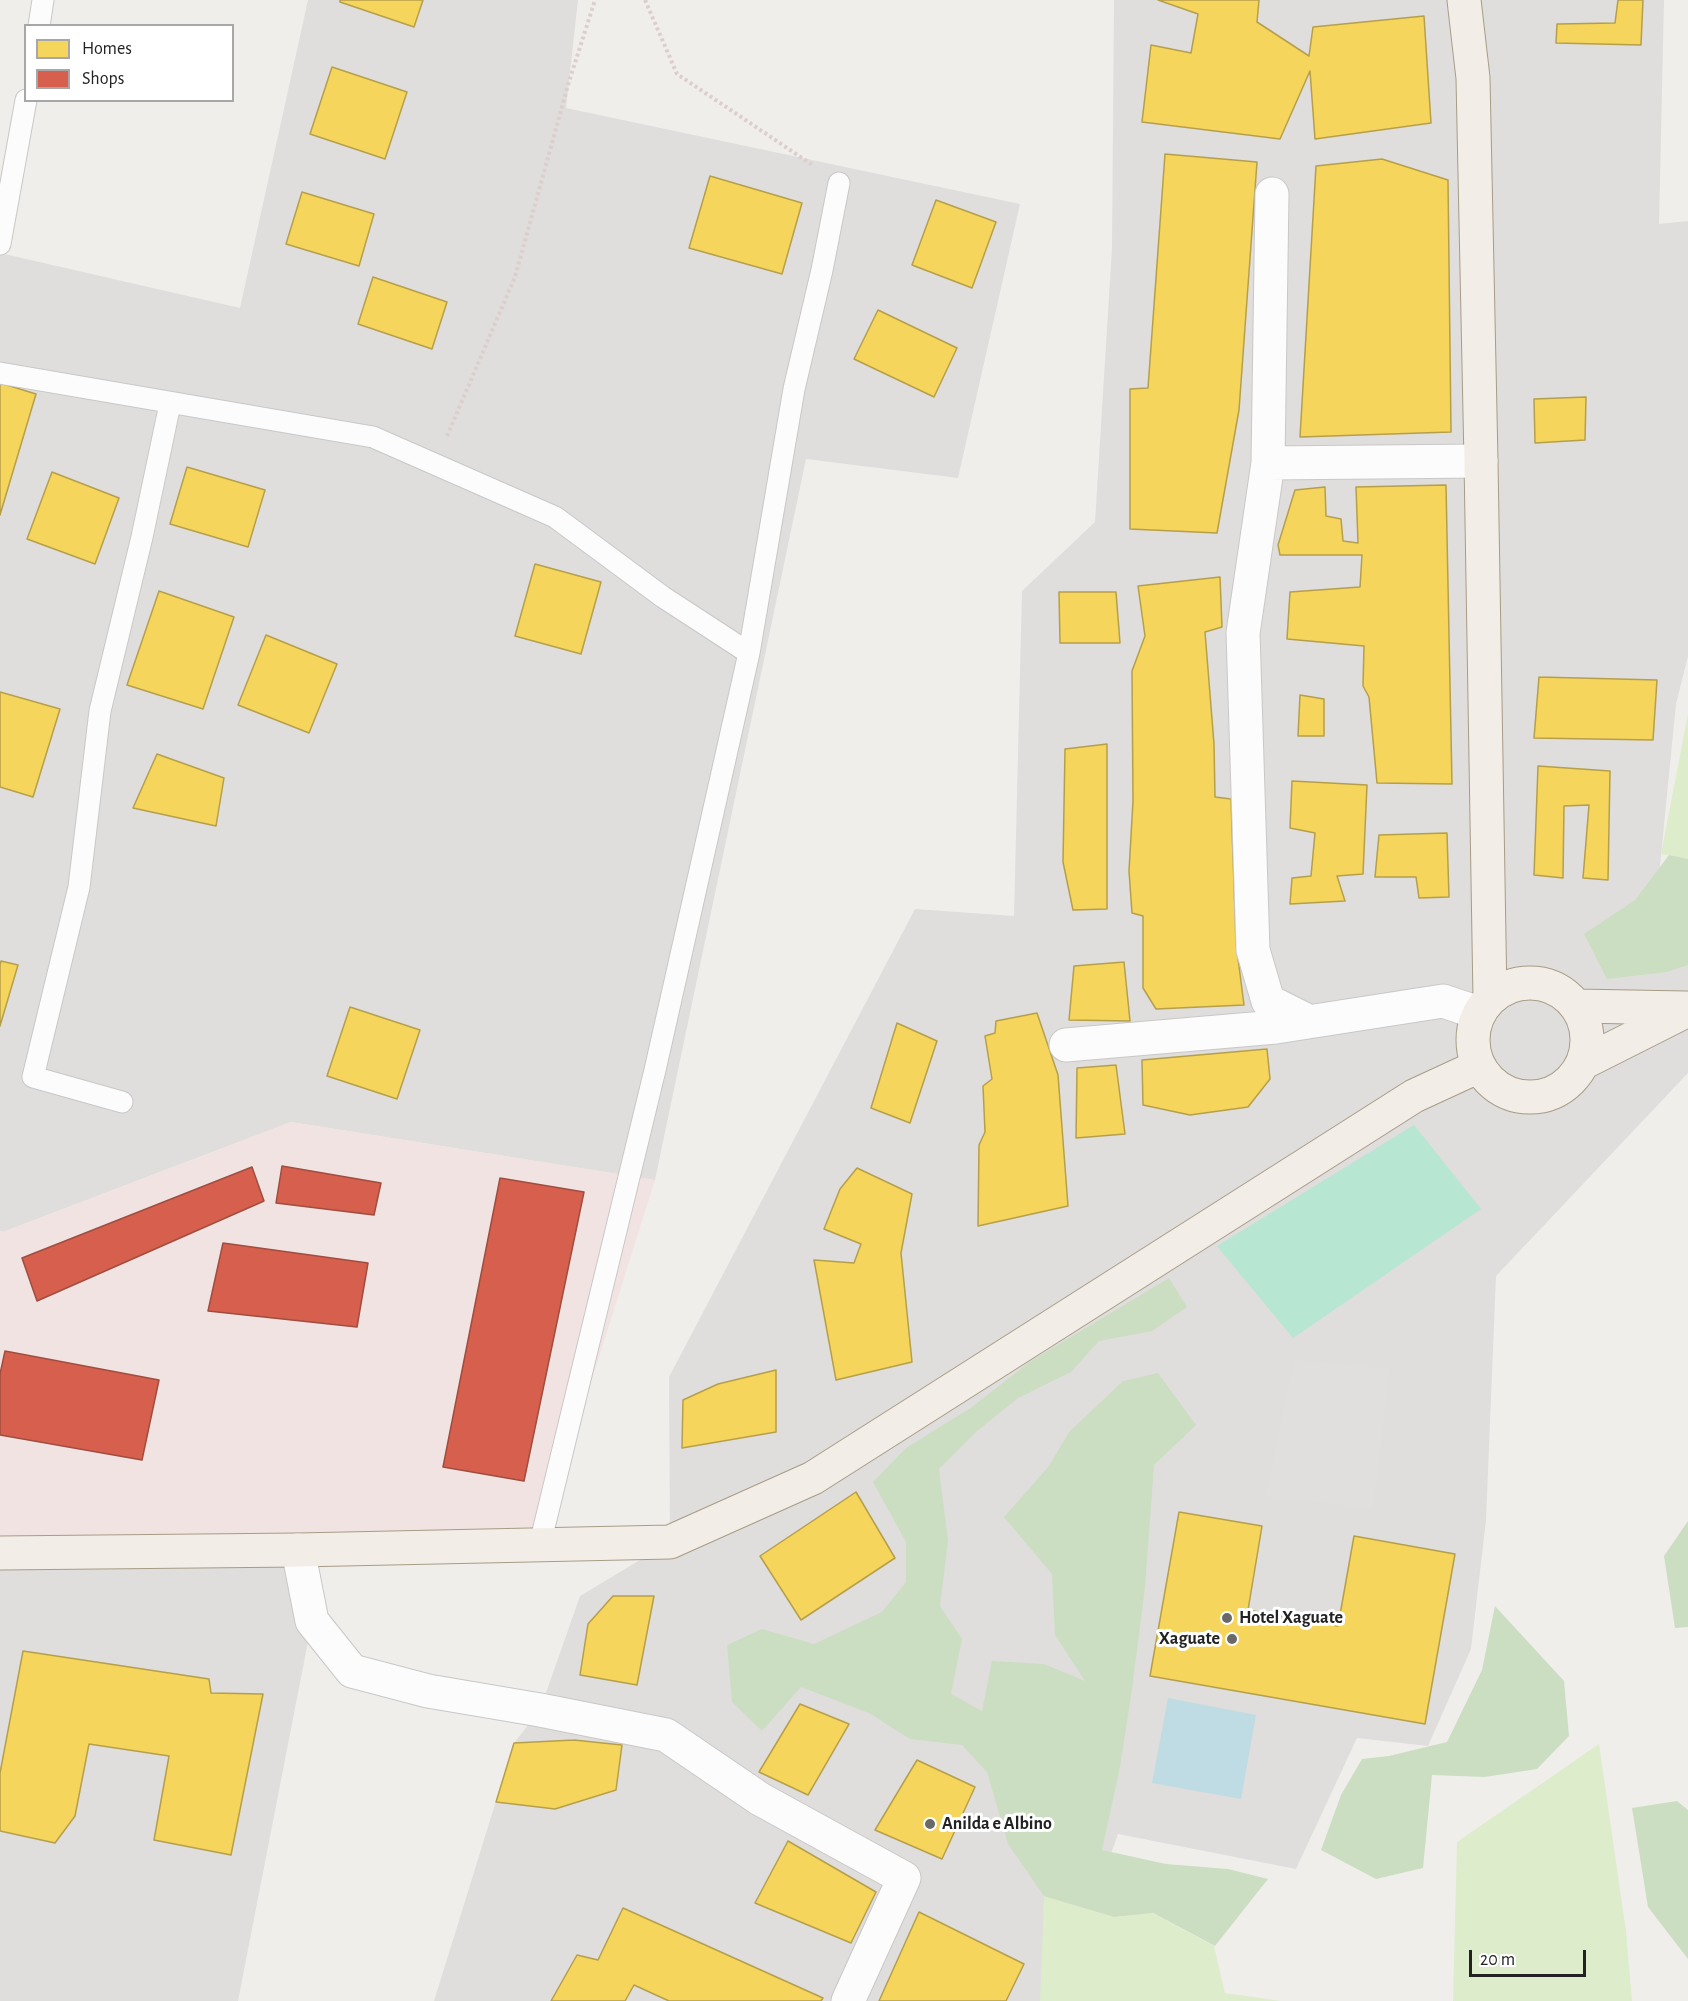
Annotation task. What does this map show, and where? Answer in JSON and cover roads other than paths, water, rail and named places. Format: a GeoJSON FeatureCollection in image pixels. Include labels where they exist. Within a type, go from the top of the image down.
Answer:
{"type":"FeatureCollection","features":[{"type":"Feature","properties":{"kind":"main road"},"geometry":{"type":"LineString","coordinates":[[1464,0],[1473,78],[1481,461],[1485,1006]]}},
{"type":"Feature","properties":{"kind":"main road"},"geometry":{"type":"LineString","coordinates":[[1524,983],[1544,984],[1562,992],[1576,1006],[1585,1024],[1587,1043],[1582,1063],[1572,1080],[1559,1090],[1544,1096],[1527,1098],[1511,1095],[1498,1088],[1487,1078],[1479,1066],[1473,1048],[1473,1031],[1485,1006],[1504,988],[1524,983]]}},
{"type":"Feature","properties":{"kind":"main road"},"geometry":{"type":"LineString","coordinates":[[1576,1006],[1688,1009]]}},
{"type":"Feature","properties":{"kind":"main road"},"geometry":{"type":"LineString","coordinates":[[1582,1063],[1688,1009]]}},
{"type":"Feature","properties":{"kind":"main road"},"geometry":{"type":"LineString","coordinates":[[0,1553],[298,1550],[670,1542],[813,1478],[1414,1096],[1479,1066]]}},
{"type":"Feature","properties":{"kind":"street"},"geometry":{"type":"LineString","coordinates":[[1272,194],[1268,463],[1243,633],[1253,950],[1268,1001],[1308,1021]]}},
{"type":"Feature","properties":{"kind":"street"},"geometry":{"type":"LineString","coordinates":[[1268,463],[1481,461]]}},
{"type":"Feature","properties":{"kind":"street"},"geometry":{"type":"LineString","coordinates":[[1066,1045],[1276,1027],[1443,1001],[1485,1006]]}},
{"type":"Feature","properties":{"kind":"street"},"geometry":{"type":"LineString","coordinates":[[298,1550],[312,1621],[352,1671],[428,1691],[666,1735],[760,1799],[904,1878],[848,2001]]}},
{"type":"Feature","properties":{"kind":"lane"},"geometry":{"type":"LineString","coordinates":[[39,24],[43,0]]}},
{"type":"Feature","properties":{"kind":"lane"},"geometry":{"type":"LineString","coordinates":[[0,244],[26,102]]}},
{"type":"Feature","properties":{"kind":"lane"},"geometry":{"type":"LineString","coordinates":[[540,1544],[653,1082],[749,653],[794,389],[822,270],[839,183]]}},
{"type":"Feature","properties":{"kind":"lane"},"geometry":{"type":"LineString","coordinates":[[0,373],[372,437],[555,517],[663,597],[749,653]]}},
{"type":"Feature","properties":{"kind":"lane"},"geometry":{"type":"LineString","coordinates":[[122,1102],[33,1077],[79,886],[100,711],[142,537],[170,404]]}},
{"type":"Feature","properties":{"kind":"water"},"geometry":{"type":"Polygon","coordinates":[[[1168,1698],[1256,1715],[1241,1799],[1152,1783],[1168,1698]]]}},
{"type":"Feature","properties":{"kind":"place","name":"Hotel Xaguate"},"geometry":{"type":"Point","coordinates":[1227,1618]}},
{"type":"Feature","properties":{"kind":"place","name":"Xaguate"},"geometry":{"type":"Point","coordinates":[1232,1639]}},
{"type":"Feature","properties":{"kind":"place","name":"Anilda e Albino"},"geometry":{"type":"Point","coordinates":[930,1824]}}]}
